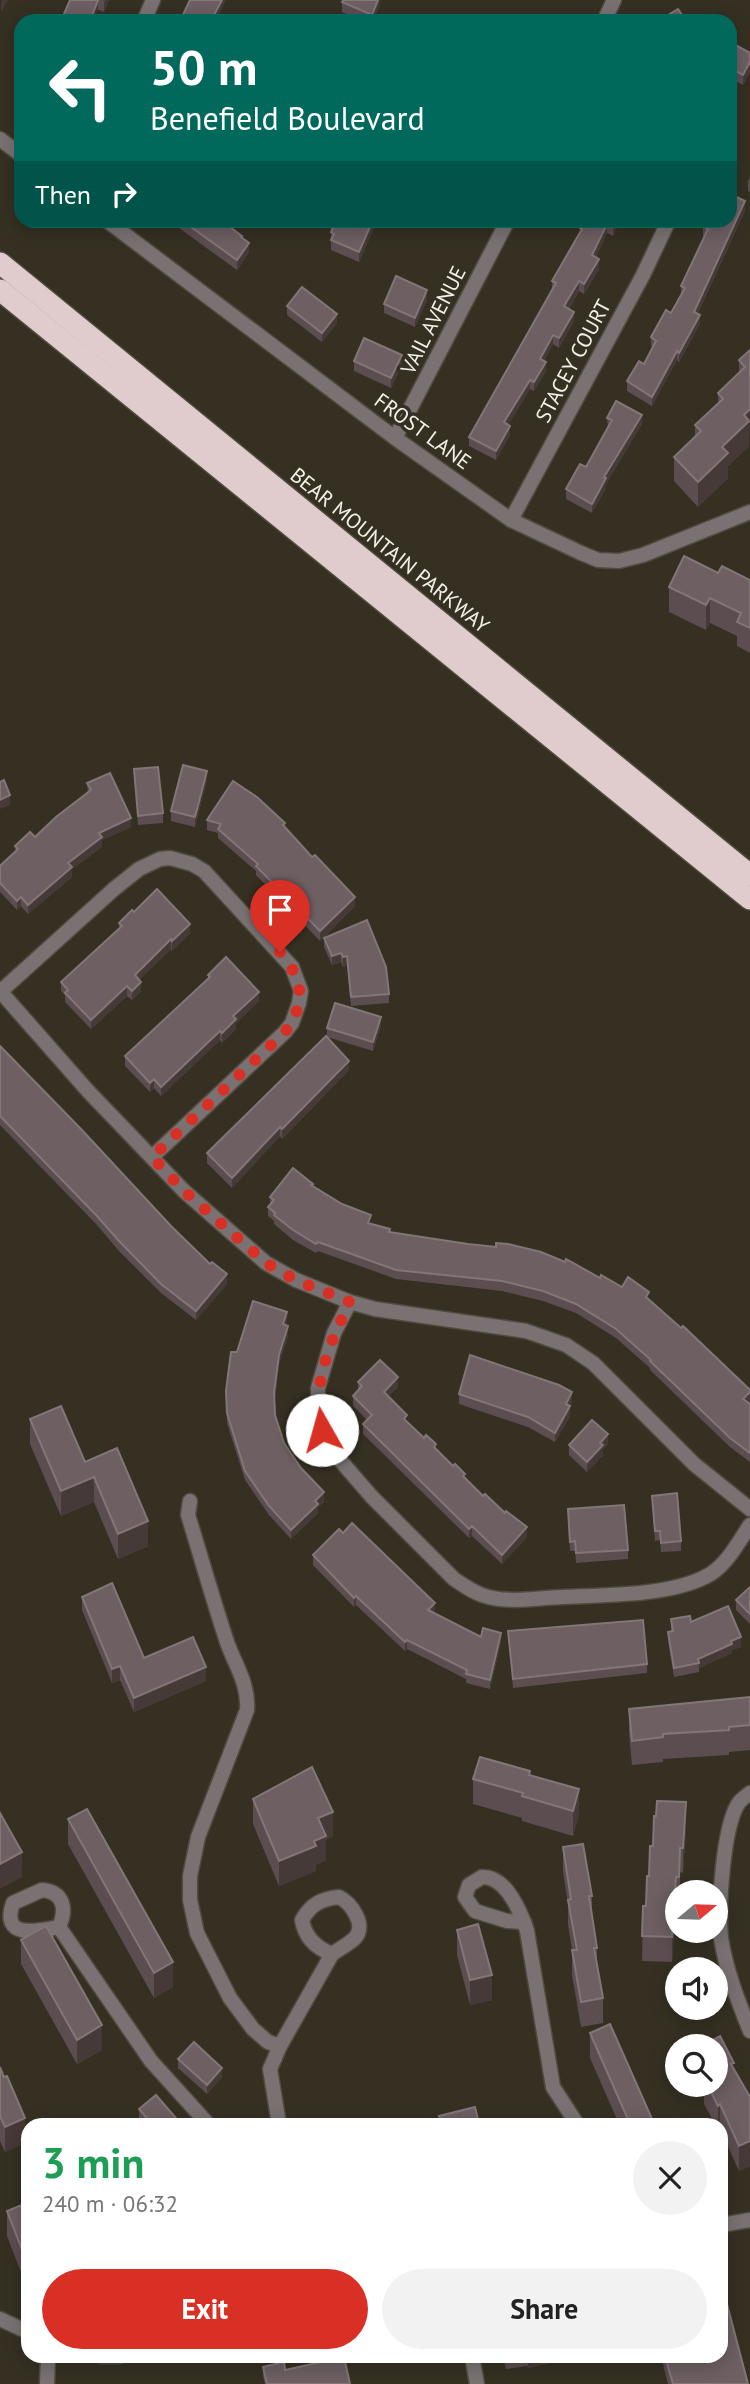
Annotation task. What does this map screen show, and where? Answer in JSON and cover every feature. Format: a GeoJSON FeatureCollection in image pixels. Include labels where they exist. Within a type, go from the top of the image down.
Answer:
{"type":"FeatureCollection","features":[{"type":"Feature","properties":{"kind":"highway","name":"BEAR MOUNTAIN PARKWAY"},"geometry":{"type":"LineString","coordinates":[[0,263],[750,875]]}},
{"type":"Feature","properties":{"kind":"highway","name":"BEAR MOUNTAIN PARKWAY"},"geometry":{"type":"LineString","coordinates":[[0,290],[750,899]]}},
{"type":"Feature","properties":{"kind":"street"},"geometry":{"type":"LineString","coordinates":[[0,139],[14,150]]}},
{"type":"Feature","properties":{"kind":"street","name":"FROST LANE"},"geometry":{"type":"LineString","coordinates":[[117,228],[396,438],[511,520],[598,560],[620,561],[643,555],[750,512]]}},
{"type":"Feature","properties":{"kind":"street","name":"VAIL AVENUE"},"geometry":{"type":"LineString","coordinates":[[396,438],[504,228]]}},
{"type":"Feature","properties":{"kind":"street","name":"STACEY COURT"},"geometry":{"type":"LineString","coordinates":[[511,520],[643,275],[665,228]]}},
{"type":"Feature","properties":{"kind":"street"},"geometry":{"type":"LineString","coordinates":[[152,1157],[285,1032],[292,1023],[299,1003],[300,991],[292,967],[204,872],[179,860],[160,859],[139,869],[0,992],[88,1091],[184,1191],[266,1263],[296,1280],[350,1302],[526,1331],[566,1345],[593,1363],[694,1464],[750,1509]]}},
{"type":"Feature","properties":{"kind":"street"},"geometry":{"type":"LineString","coordinates":[[350,1302],[334,1333],[318,1388],[318,1411],[322,1430],[333,1452],[372,1497],[454,1579],[467,1588],[483,1596],[508,1600],[625,1594],[681,1586],[707,1577],[724,1561],[750,1525]]}},
{"type":"Feature","properties":{"kind":"street"},"geometry":{"type":"LineString","coordinates":[[190,1501],[188,1516],[228,1644],[248,1696],[247,1710],[198,1838],[190,1875],[190,1900],[197,1933],[230,1998],[253,2029],[268,2042],[280,2046]]}},
{"type":"Feature","properties":{"kind":"street"},"geometry":{"type":"LineString","coordinates":[[750,1793],[739,1801],[730,1821],[722,1872],[721,1937],[734,1991],[750,2031]]}},
{"type":"Feature","properties":{"kind":"street"},"geometry":{"type":"LineString","coordinates":[[524,1922],[553,2087],[573,2118]]}},
{"type":"Feature","properties":{"kind":"street"},"geometry":{"type":"LineString","coordinates":[[59,1927],[151,2062],[202,2118]]}},
{"type":"Feature","properties":{"kind":"street"},"geometry":{"type":"LineString","coordinates":[[278,2118],[270,2069],[280,2046],[332,1954]]}},
{"type":"Feature","properties":{"kind":"street"},"geometry":{"type":"LineString","coordinates":[[728,2224],[750,2220]]}},
{"type":"Feature","properties":{"kind":"street"},"geometry":{"type":"LineString","coordinates":[[0,2319],[21,2329]]}},
{"type":"Feature","properties":{"kind":"street"},"geometry":{"type":"LineString","coordinates":[[47,2384],[48,2363]]}},
{"type":"Feature","properties":{"kind":"street"},"geometry":{"type":"LineString","coordinates":[[473,2363],[477,2384]]}},
{"type":"Feature","properties":{"kind":"building"},"geometry":{"type":"Polygon","coordinates":[[[70,0],[98,0],[93,14],[64,14],[70,0]]]}},
{"type":"Feature","properties":{"kind":"building"},"geometry":{"type":"Polygon","coordinates":[[[190,0],[222,0],[215,14],[183,14],[190,0]]]}},
{"type":"Feature","properties":{"kind":"building"},"geometry":{"type":"Polygon","coordinates":[[[343,0],[378,0],[372,14],[342,2],[343,0]]]}},
{"type":"Feature","properties":{"kind":"building"},"geometry":{"type":"Polygon","coordinates":[[[737,46],[750,53],[750,62],[743,75],[737,72],[737,46]]]}},
{"type":"Feature","properties":{"kind":"building"},"geometry":{"type":"Polygon","coordinates":[[[737,197],[745,201],[737,218],[737,197]]]}},
{"type":"Feature","properties":{"kind":"building"},"geometry":{"type":"Polygon","coordinates":[[[192,228],[232,228],[249,243],[237,260],[192,228]]]}},
{"type":"Feature","properties":{"kind":"building"},"geometry":{"type":"Polygon","coordinates":[[[333,228],[370,228],[359,252],[331,240],[334,234],[331,232],[333,228]]]}},
{"type":"Feature","properties":{"kind":"building"},"geometry":{"type":"Polygon","coordinates":[[[580,228],[605,228],[592,255],[599,259],[584,284],[579,281],[564,306],[574,312],[559,338],[553,335],[540,359],[546,362],[534,382],[530,380],[504,422],[510,426],[496,451],[469,437],[556,283],[552,281],[582,229],[580,228]]]}},
{"type":"Feature","properties":{"kind":"building"},"geometry":{"type":"Polygon","coordinates":[[[733,228],[694,312],[700,315],[652,397],[627,381],[639,361],[644,364],[656,341],[651,337],[666,310],[671,313],[685,288],[681,286],[708,229],[733,228]]]}},
{"type":"Feature","properties":{"kind":"building"},"geometry":{"type":"Polygon","coordinates":[[[396,276],[427,290],[415,318],[384,304],[396,276]]]}},
{"type":"Feature","properties":{"kind":"building"},"geometry":{"type":"Polygon","coordinates":[[[302,287],[337,314],[322,333],[287,306],[302,287]]]}},
{"type":"Feature","properties":{"kind":"building"},"geometry":{"type":"Polygon","coordinates":[[[364,338],[402,355],[391,378],[354,361],[364,338]]]}},
{"type":"Feature","properties":{"kind":"building"},"geometry":{"type":"Polygon","coordinates":[[[750,350],[750,409],[744,415],[749,421],[722,447],[728,453],[698,482],[674,457],[701,431],[695,425],[723,399],[718,393],[745,367],[739,360],[750,350]]]}},
{"type":"Feature","properties":{"kind":"building"},"geometry":{"type":"Polygon","coordinates":[[[616,401],[642,415],[604,477],[606,478],[592,504],[566,489],[580,464],[586,467],[612,420],[607,418],[616,401]]]}},
{"type":"Feature","properties":{"kind":"building"},"geometry":{"type":"Polygon","coordinates":[[[684,556],[718,573],[722,566],[750,580],[750,628],[737,622],[741,613],[710,598],[706,605],[669,587],[684,556]]]}},
{"type":"Feature","properties":{"kind":"building"},"geometry":{"type":"Polygon","coordinates":[[[183,765],[207,771],[195,817],[171,811],[183,765]]]}},
{"type":"Feature","properties":{"kind":"building"},"geometry":{"type":"Polygon","coordinates":[[[158,767],[163,813],[138,816],[134,769],[158,767]]]}},
{"type":"Feature","properties":{"kind":"building"},"geometry":{"type":"Polygon","coordinates":[[[110,773],[131,818],[99,833],[102,837],[68,863],[72,867],[28,905],[21,897],[17,901],[0,883],[0,866],[18,849],[15,846],[30,832],[35,837],[91,790],[87,783],[110,773]]]}},
{"type":"Feature","properties":{"kind":"building"},"geometry":{"type":"Polygon","coordinates":[[[4,780],[10,795],[0,800],[0,782],[4,780]]]}},
{"type":"Feature","properties":{"kind":"building"},"geometry":{"type":"Polygon","coordinates":[[[233,781],[257,797],[285,823],[283,825],[312,857],[315,855],[355,897],[320,931],[256,866],[258,864],[218,829],[221,824],[207,820],[233,781]]]}},
{"type":"Feature","properties":{"kind":"building"},"geometry":{"type":"Polygon","coordinates":[[[157,889],[190,924],[135,975],[141,982],[132,991],[127,986],[91,1020],[65,993],[68,990],[61,982],[122,926],[119,923],[132,910],[134,912],[157,889]]]}},
{"type":"Feature","properties":{"kind":"building"},"geometry":{"type":"Polygon","coordinates":[[[367,920],[386,967],[389,994],[351,997],[347,956],[343,957],[341,953],[332,956],[324,938],[367,920]]]}},
{"type":"Feature","properties":{"kind":"building"},"geometry":{"type":"Polygon","coordinates":[[[226,957],[259,992],[233,1016],[236,1019],[222,1033],[220,1031],[161,1087],[154,1079],[150,1083],[125,1056],[210,977],[208,975],[226,957]]]}},
{"type":"Feature","properties":{"kind":"building"},"geometry":{"type":"Polygon","coordinates":[[[335,1003],[381,1017],[373,1042],[327,1028],[335,1003]]]}},
{"type":"Feature","properties":{"kind":"building"},"geometry":{"type":"Polygon","coordinates":[[[326,1036],[349,1061],[282,1129],[280,1127],[232,1178],[207,1153],[326,1036]]]}},
{"type":"Feature","properties":{"kind":"building"},"geometry":{"type":"Polygon","coordinates":[[[0,1046],[171,1226],[210,1264],[212,1262],[227,1274],[196,1311],[161,1284],[0,1116],[0,1046]]]}},
{"type":"Feature","properties":{"kind":"building"},"geometry":{"type":"Polygon","coordinates":[[[293,1168],[313,1184],[311,1185],[342,1204],[371,1215],[368,1223],[390,1229],[389,1232],[496,1247],[496,1243],[508,1244],[541,1252],[565,1262],[566,1259],[622,1287],[628,1277],[649,1292],[646,1297],[681,1328],[683,1326],[750,1390],[743,1399],[750,1404],[750,1453],[730,1438],[616,1329],[576,1304],[543,1291],[502,1281],[396,1270],[318,1242],[316,1244],[293,1230],[268,1207],[274,1200],[270,1197],[293,1168]]]}},
{"type":"Feature","properties":{"kind":"building"},"geometry":{"type":"Polygon","coordinates":[[[253,1301],[287,1312],[283,1324],[288,1326],[279,1355],[274,1392],[275,1415],[284,1443],[301,1468],[324,1492],[315,1501],[318,1504],[291,1530],[269,1506],[245,1471],[227,1413],[226,1391],[231,1352],[237,1352],[253,1301]]]}},
{"type":"Feature","properties":{"kind":"building"},"geometry":{"type":"Polygon","coordinates":[[[470,1355],[559,1385],[572,1392],[566,1404],[570,1406],[555,1433],[528,1417],[459,1394],[470,1355]]]}},
{"type":"Feature","properties":{"kind":"building"},"geometry":{"type":"Polygon","coordinates":[[[380,1360],[398,1377],[384,1392],[407,1415],[404,1419],[424,1438],[426,1435],[436,1444],[434,1447],[465,1474],[463,1476],[483,1496],[485,1494],[505,1513],[506,1511],[527,1527],[502,1555],[472,1526],[469,1529],[363,1424],[372,1415],[353,1396],[362,1386],[358,1382],[380,1360]]]}},
{"type":"Feature","properties":{"kind":"building"},"geometry":{"type":"Polygon","coordinates":[[[61,1406],[85,1462],[117,1448],[148,1521],[118,1534],[94,1477],[61,1491],[30,1419],[61,1406]]]}},
{"type":"Feature","properties":{"kind":"building"},"geometry":{"type":"Polygon","coordinates":[[[592,1420],[608,1434],[600,1443],[603,1445],[587,1462],[569,1445],[592,1420]]]}},
{"type":"Feature","properties":{"kind":"building"},"geometry":{"type":"Polygon","coordinates":[[[677,1493],[681,1541],[661,1543],[660,1531],[655,1531],[652,1496],[677,1493]]]}},
{"type":"Feature","properties":{"kind":"building"},"geometry":{"type":"Polygon","coordinates":[[[624,1505],[628,1550],[576,1553],[575,1541],[570,1542],[568,1509],[624,1505]]]}},
{"type":"Feature","properties":{"kind":"building"},"geometry":{"type":"Polygon","coordinates":[[[352,1523],[435,1603],[428,1610],[481,1637],[483,1628],[501,1633],[490,1680],[466,1674],[467,1670],[407,1640],[405,1642],[356,1596],[354,1598],[313,1555],[339,1529],[343,1533],[352,1523]]]}},
{"type":"Feature","properties":{"kind":"building"},"geometry":{"type":"Polygon","coordinates":[[[112,1583],[144,1658],[193,1637],[206,1667],[134,1698],[120,1666],[112,1669],[82,1597],[112,1583]]]}},
{"type":"Feature","properties":{"kind":"building"},"geometry":{"type":"Polygon","coordinates":[[[750,1587],[750,1614],[736,1600],[750,1587]]]}},
{"type":"Feature","properties":{"kind":"building"},"geometry":{"type":"Polygon","coordinates":[[[728,1606],[741,1637],[731,1641],[732,1644],[698,1659],[699,1663],[674,1668],[668,1632],[673,1631],[671,1619],[690,1616],[691,1622],[728,1606]]]}},
{"type":"Feature","properties":{"kind":"building"},"geometry":{"type":"Polygon","coordinates":[[[643,1620],[647,1664],[513,1679],[508,1631],[643,1620]]]}},
{"type":"Feature","properties":{"kind":"building"},"geometry":{"type":"Polygon","coordinates":[[[750,1697],[750,1725],[729,1727],[729,1730],[663,1734],[663,1737],[632,1741],[629,1709],[750,1697]]]}},
{"type":"Feature","properties":{"kind":"building"},"geometry":{"type":"Polygon","coordinates":[[[480,1757],[579,1789],[573,1811],[473,1779],[480,1757]]]}},
{"type":"Feature","properties":{"kind":"building"},"geometry":{"type":"Polygon","coordinates":[[[312,1767],[333,1812],[318,1818],[326,1836],[314,1841],[316,1846],[279,1861],[253,1799],[312,1767]]]}},
{"type":"Feature","properties":{"kind":"building"},"geometry":{"type":"Polygon","coordinates":[[[657,1801],[686,1802],[679,1877],[676,1880],[665,1880],[665,1937],[642,1936],[650,1846],[653,1846],[657,1801]]]}},
{"type":"Feature","properties":{"kind":"building"},"geometry":{"type":"Polygon","coordinates":[[[87,1809],[173,1962],[154,1973],[68,1819],[87,1809]]]}},
{"type":"Feature","properties":{"kind":"building"},"geometry":{"type":"Polygon","coordinates":[[[0,1813],[22,1852],[0,1864],[0,1813]]]}},
{"type":"Feature","properties":{"kind":"building"},"geometry":{"type":"Polygon","coordinates":[[[583,1844],[592,1896],[589,1896],[597,1948],[594,1948],[603,1998],[581,2002],[572,1950],[577,1950],[568,1900],[571,1899],[563,1847],[583,1844]]]}},
{"type":"Feature","properties":{"kind":"building"},"geometry":{"type":"Polygon","coordinates":[[[478,1924],[492,1975],[470,1980],[457,1930],[478,1924]]]}},
{"type":"Feature","properties":{"kind":"building"},"geometry":{"type":"Polygon","coordinates":[[[46,1926],[102,2025],[77,2040],[21,1940],[46,1926]]]}},
{"type":"Feature","properties":{"kind":"building"},"geometry":{"type":"Polygon","coordinates":[[[610,2024],[652,2118],[627,2118],[590,2033],[610,2024]]]}},
{"type":"Feature","properties":{"kind":"building"},"geometry":{"type":"Polygon","coordinates":[[[194,2042],[222,2068],[207,2085],[178,2059],[194,2042]]]}},
{"type":"Feature","properties":{"kind":"building"},"geometry":{"type":"Polygon","coordinates":[[[728,2051],[734,2063],[731,2064],[750,2097],[750,2141],[739,2146],[728,2118],[720,2104],[718,2106],[714,2097],[728,2097],[728,2051]]]}},
{"type":"Feature","properties":{"kind":"building"},"geometry":{"type":"Polygon","coordinates":[[[0,2067],[4,2077],[7,2076],[25,2118],[5,2127],[0,2116],[0,2067]]]}},
{"type":"Feature","properties":{"kind":"building"},"geometry":{"type":"Polygon","coordinates":[[[156,2095],[176,2118],[147,2118],[139,2109],[156,2095]]]}},
{"type":"Feature","properties":{"kind":"building"},"geometry":{"type":"Polygon","coordinates":[[[475,2107],[478,2118],[440,2118],[475,2107]]]}},
{"type":"Feature","properties":{"kind":"building"},"geometry":{"type":"Polygon","coordinates":[[[21,2205],[21,2247],[7,2211],[21,2205]]]}},
{"type":"Feature","properties":{"kind":"building"},"geometry":{"type":"Polygon","coordinates":[[[728,2308],[748,2384],[673,2384],[667,2363],[728,2363],[728,2308]]]}},
{"type":"Feature","properties":{"kind":"building"},"geometry":{"type":"Polygon","coordinates":[[[284,2363],[285,2370],[317,2363],[345,2363],[350,2384],[267,2384],[263,2367],[284,2363]]]}},
{"type":"Feature","properties":{"kind":"route"},"geometry":{"type":"LineString","coordinates":[[280,952],[292,967],[300,991],[292,1023],[152,1157],[184,1191],[266,1263],[296,1280],[350,1302],[334,1333],[318,1388],[318,1411],[322,1430]]}}]}
